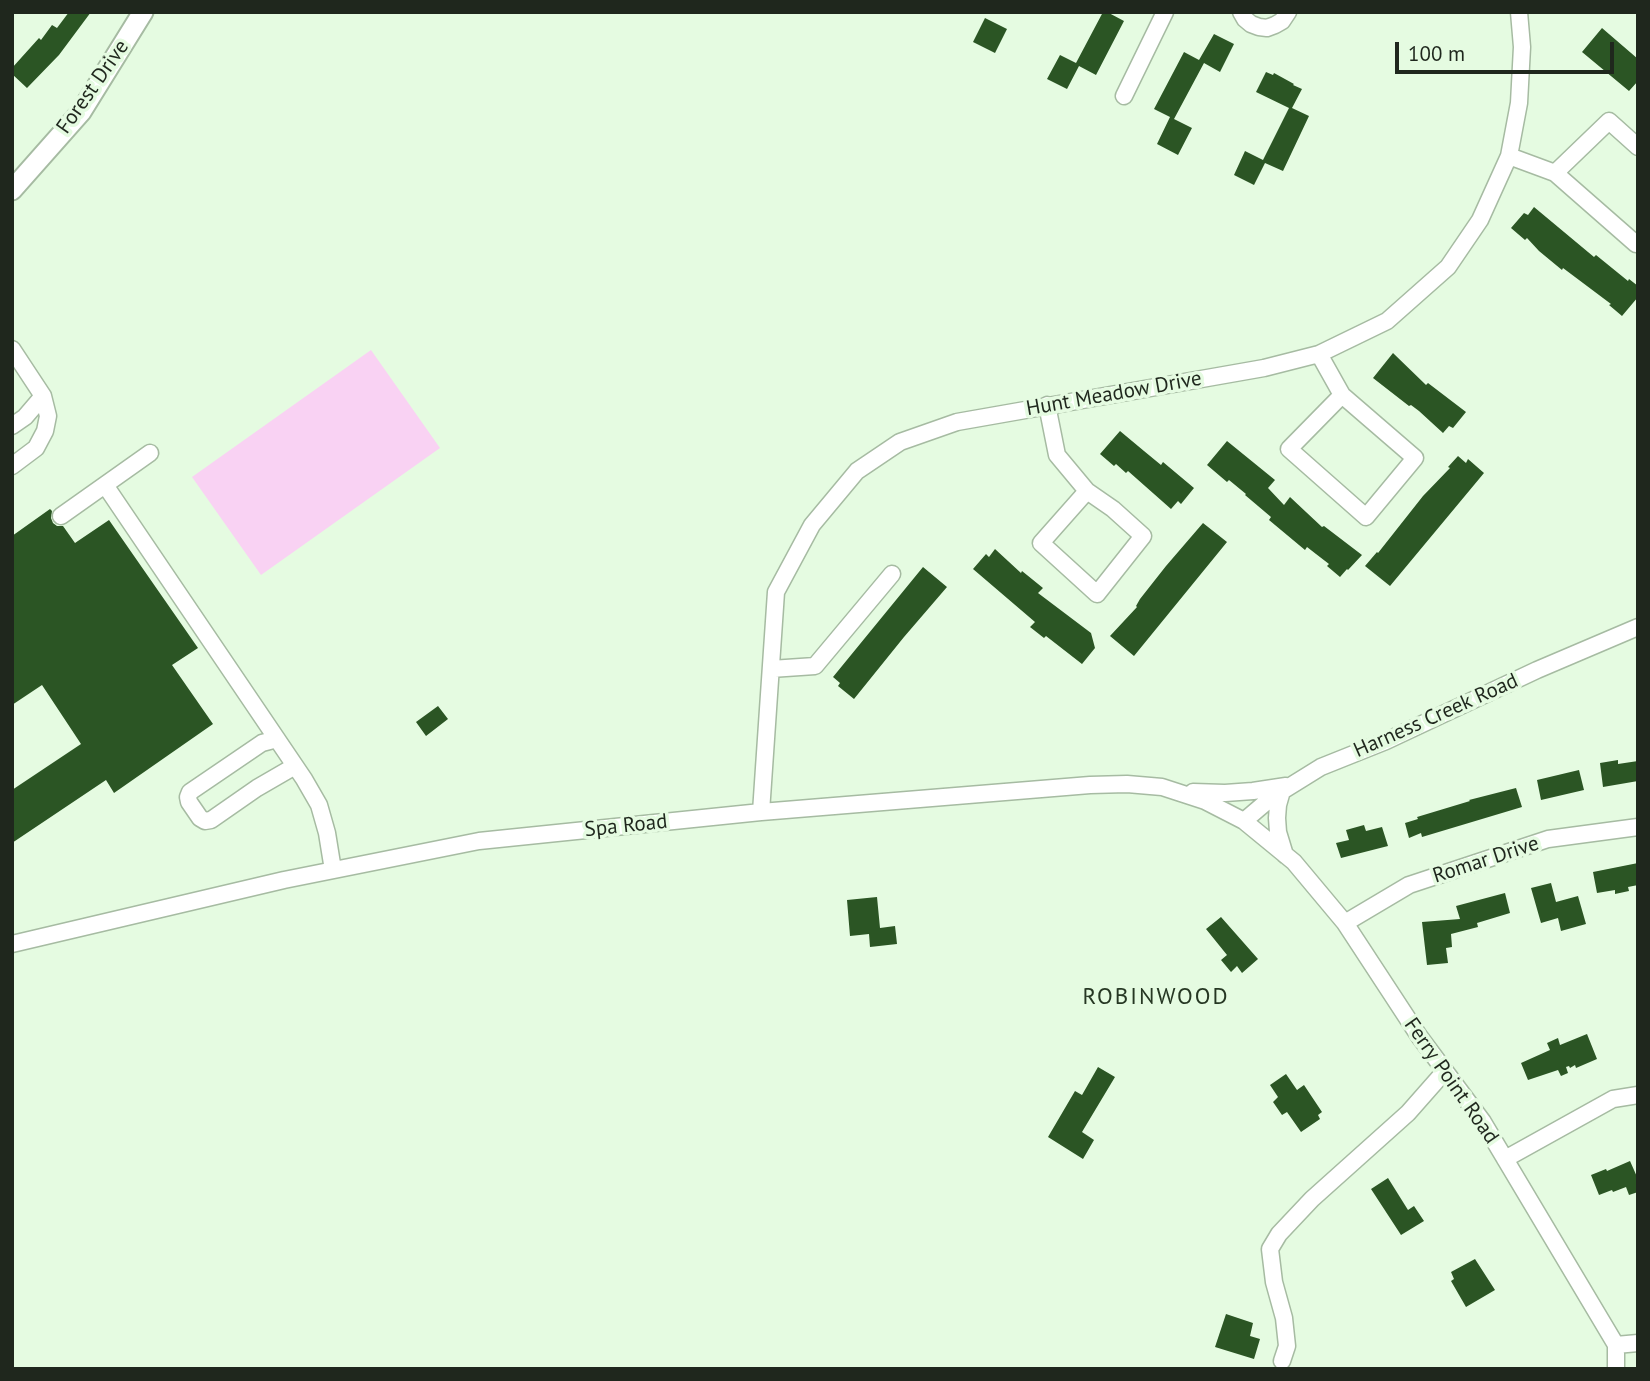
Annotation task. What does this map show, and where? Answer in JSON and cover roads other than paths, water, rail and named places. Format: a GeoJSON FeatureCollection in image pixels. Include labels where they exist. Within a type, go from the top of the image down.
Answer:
{"type":"FeatureCollection","features":[{"type":"Feature","properties":{"kind":"main road","name":"Forest Drive"},"geometry":{"type":"LineString","coordinates":[[12,190],[81,113],[143,12]]}},
{"type":"Feature","properties":{"kind":"street"},"geometry":{"type":"LineString","coordinates":[[1124,96],[1165,12]]}},
{"type":"Feature","properties":{"kind":"street"},"geometry":{"type":"LineString","coordinates":[[1241,12],[1251,24],[1267,28],[1282,21],[1288,12]]}},
{"type":"Feature","properties":{"kind":"street","name":"Hunt Meadow Drive"},"geometry":{"type":"LineString","coordinates":[[761,812],[776,592],[812,525],[857,471],[900,442],[957,422],[1264,368],[1319,354],[1387,321],[1448,267],[1480,220],[1509,156],[1519,103],[1522,47],[1518,12]]}},
{"type":"Feature","properties":{"kind":"street"},"geometry":{"type":"LineString","coordinates":[[1555,173],[1609,121],[1638,147]]}},
{"type":"Feature","properties":{"kind":"street"},"geometry":{"type":"LineString","coordinates":[[1509,156],[1555,173],[1636,244],[1638,241]]}},
{"type":"Feature","properties":{"kind":"street"},"geometry":{"type":"LineString","coordinates":[[12,349],[43,396],[48,416],[45,431],[36,448],[12,466]]}},
{"type":"Feature","properties":{"kind":"street"},"geometry":{"type":"LineString","coordinates":[[1319,354],[1342,395],[1415,458],[1366,517],[1289,449],[1342,395]]}},
{"type":"Feature","properties":{"kind":"street"},"geometry":{"type":"LineString","coordinates":[[12,426],[25,417],[43,396]]}},
{"type":"Feature","properties":{"kind":"street"},"geometry":{"type":"LineString","coordinates":[[1047,405],[1056,455],[1087,491],[1113,509],[1143,536],[1097,594],[1041,543],[1087,491]]}},
{"type":"Feature","properties":{"kind":"street"},"geometry":{"type":"LineString","coordinates":[[61,516],[150,453]]}},
{"type":"Feature","properties":{"kind":"street"},"geometry":{"type":"LineString","coordinates":[[105,485],[277,738],[319,805],[333,870]]}},
{"type":"Feature","properties":{"kind":"street"},"geometry":{"type":"LineString","coordinates":[[771,670],[815,666],[892,574]]}},
{"type":"Feature","properties":{"kind":"street","name":"Harness Creek Road"},"geometry":{"type":"LineString","coordinates":[[1244,821],[1287,788],[1321,767],[1386,741],[1638,627]]}},
{"type":"Feature","properties":{"kind":"street"},"geometry":{"type":"LineString","coordinates":[[277,738],[262,743],[190,792],[189,802],[200,818],[211,820],[295,765]]}},
{"type":"Feature","properties":{"kind":"street","name":"Spa Road"},"geometry":{"type":"LineString","coordinates":[[12,944],[284,880],[479,841],[761,812],[1127,784],[1182,792],[1244,821]]}},
{"type":"Feature","properties":{"kind":"street"},"geometry":{"type":"LineString","coordinates":[[1182,792],[1253,792],[1287,788],[1277,818],[1285,855]]}},
{"type":"Feature","properties":{"kind":"street","name":"Ferry Point Road"},"geometry":{"type":"LineString","coordinates":[[1244,821],[1294,862],[1345,923],[1419,1036],[1483,1122],[1616,1345]]}},
{"type":"Feature","properties":{"kind":"street","name":"Romar Drive"},"geometry":{"type":"LineString","coordinates":[[1345,923],[1409,885],[1548,839],[1638,827]]}},
{"type":"Feature","properties":{"kind":"street"},"geometry":{"type":"LineString","coordinates":[[1282,1361],[1287,1346],[1284,1318],[1274,1282],[1270,1249],[1279,1234],[1312,1199],[1408,1113],[1445,1071]]}},
{"type":"Feature","properties":{"kind":"street"},"geometry":{"type":"LineString","coordinates":[[1505,1159],[1613,1099],[1638,1095]]}},
{"type":"Feature","properties":{"kind":"street"},"geometry":{"type":"LineString","coordinates":[[1616,1369],[1616,1345],[1638,1343]]}},
{"type":"Feature","properties":{"kind":"district","name":"ROBINWOOD"},"geometry":{"type":"Point","coordinates":[1156,997]}}]}
